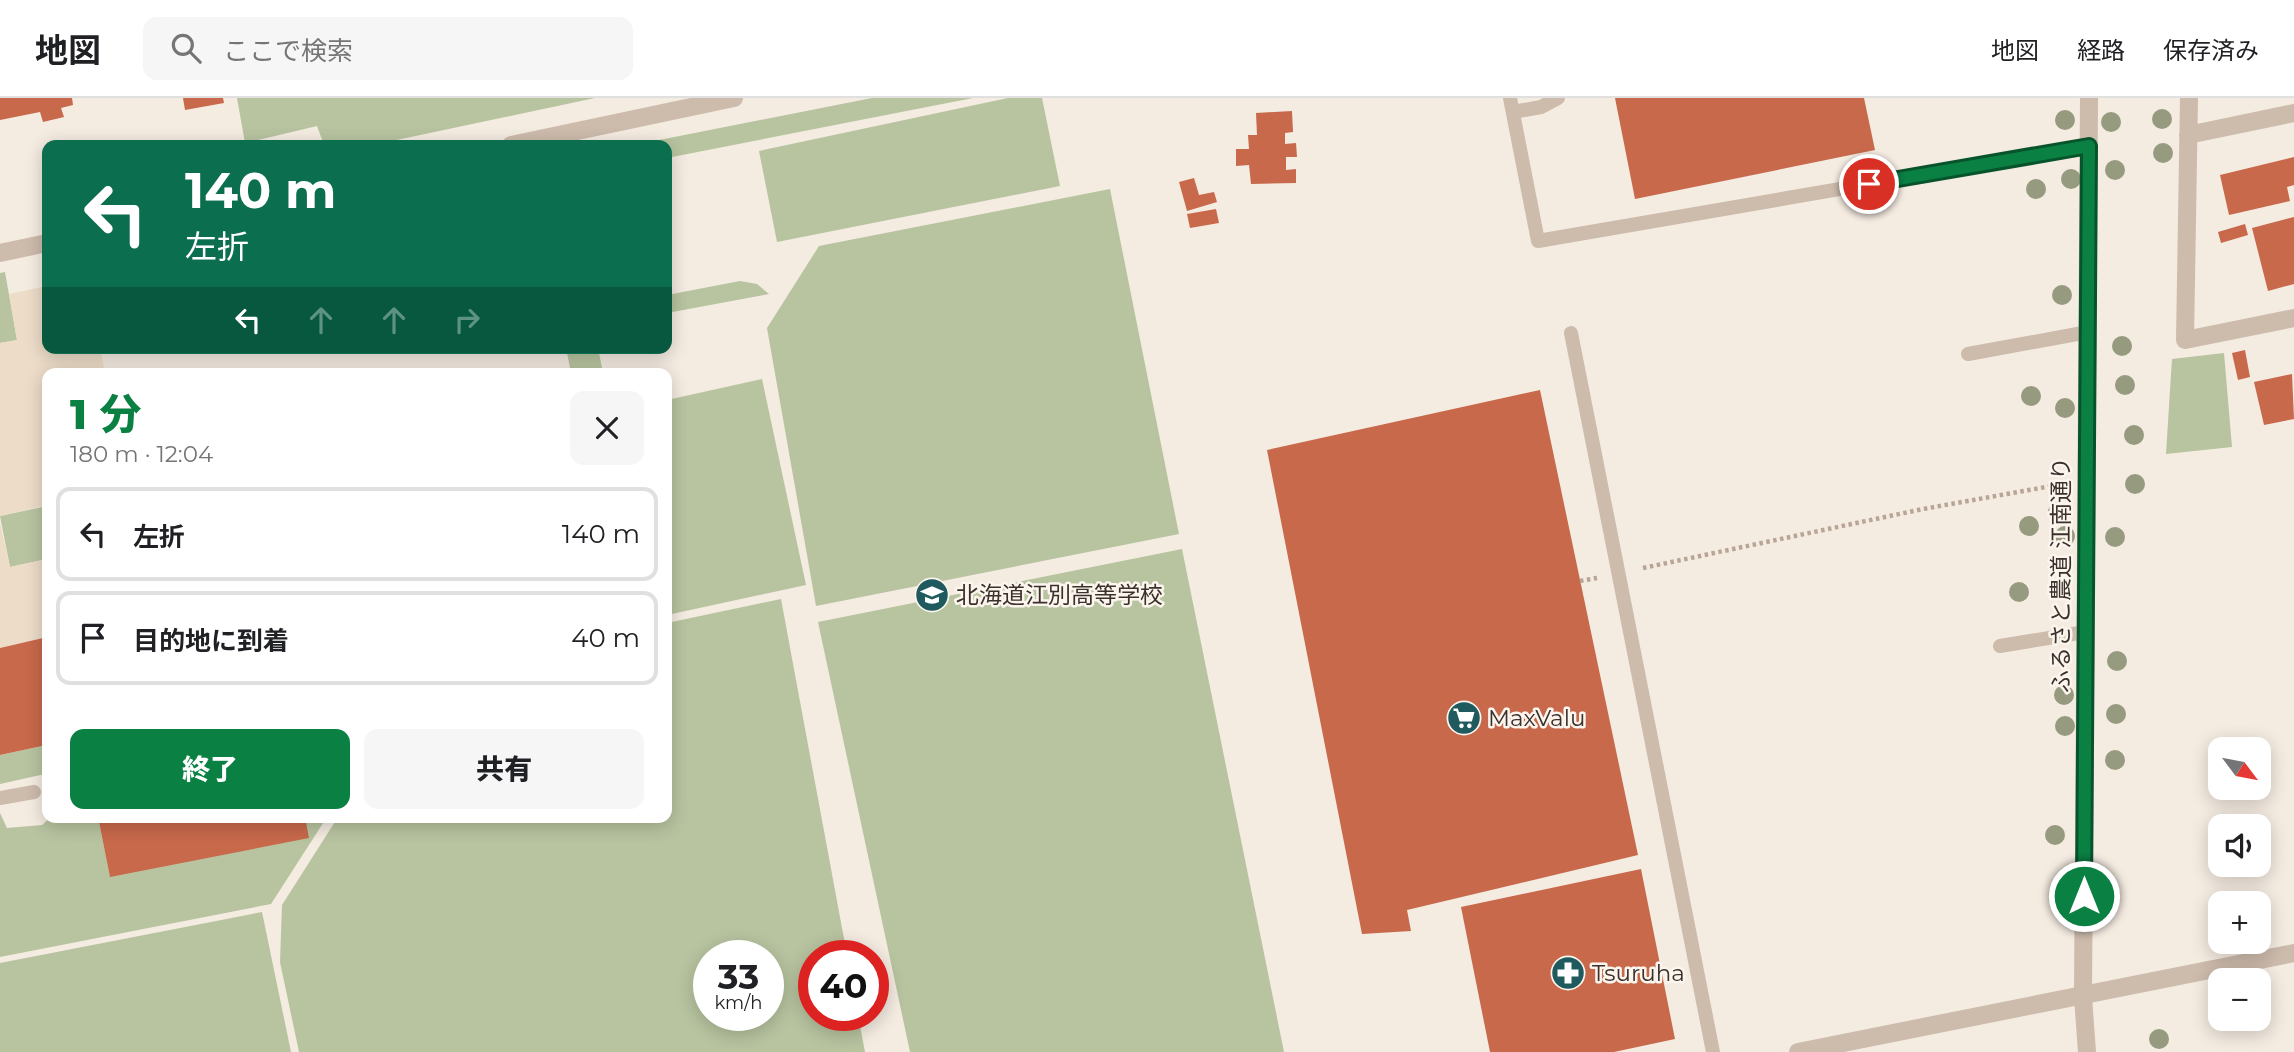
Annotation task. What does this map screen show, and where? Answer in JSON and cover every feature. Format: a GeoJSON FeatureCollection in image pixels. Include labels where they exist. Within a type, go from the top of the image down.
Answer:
{"type":"FeatureCollection","features":[{"type":"Feature","properties":{"kind":"street"},"geometry":{"type":"LineString","coordinates":[[535,140],[734,98]]}},
{"type":"Feature","properties":{"kind":"street","name":"ふるさと農道 江南通り"},"geometry":{"type":"LineString","coordinates":[[2087,1052],[2083,997],[2090,98]]}},
{"type":"Feature","properties":{"kind":"street"},"geometry":{"type":"LineString","coordinates":[[2189,98],[2185,340],[2294,318]]}},
{"type":"Feature","properties":{"kind":"street"},"geometry":{"type":"LineString","coordinates":[[2188,135],[2294,113]]}},
{"type":"Feature","properties":{"kind":"street"},"geometry":{"type":"LineString","coordinates":[[0,253],[42,244]]}},
{"type":"Feature","properties":{"kind":"street"},"geometry":{"type":"LineString","coordinates":[[1798,1052],[2294,953]]}},
{"type":"Feature","properties":{"kind":"lane"},"geometry":{"type":"LineString","coordinates":[[1558,98],[1541,107],[1512,105],[1538,241],[2089,146]]}},
{"type":"Feature","properties":{"kind":"lane"},"geometry":{"type":"LineString","coordinates":[[1968,354],[2088,332]]}},
{"type":"Feature","properties":{"kind":"lane"},"geometry":{"type":"LineString","coordinates":[[1571,333],[1713,1052]]}},
{"type":"Feature","properties":{"kind":"lane"},"geometry":{"type":"LineString","coordinates":[[2000,646],[2085,632]]}},
{"type":"Feature","properties":{"kind":"lane"},"geometry":{"type":"LineString","coordinates":[[0,798],[34,792]]}},
{"type":"Feature","properties":{"kind":"path"},"geometry":{"type":"LineString","coordinates":[[1580,581],[1923,509],[2057,485]]}},
{"type":"Feature","properties":{"kind":"green space"},"geometry":{"type":"Polygon","coordinates":[[[237,98],[595,98],[397,140],[322,140],[317,126],[258,140],[244,140],[237,98]]]}},
{"type":"Feature","properties":{"kind":"green space"},"geometry":{"type":"Polygon","coordinates":[[[872,98],[973,98],[672,157],[672,140],[659,140],[872,98]]]}},
{"type":"Feature","properties":{"kind":"green space"},"geometry":{"type":"Polygon","coordinates":[[[1008,98],[1042,98],[1060,186],[777,242],[759,151],[1008,98]]]}},
{"type":"Feature","properties":{"kind":"green space"},"geometry":{"type":"Polygon","coordinates":[[[1110,189],[1179,534],[816,606],[767,328],[819,246],[1110,189]]]}},
{"type":"Feature","properties":{"kind":"green space"},"geometry":{"type":"Polygon","coordinates":[[[5,272],[17,340],[0,343],[0,273],[5,272]]]}},
{"type":"Feature","properties":{"kind":"green space"},"geometry":{"type":"Polygon","coordinates":[[[740,281],[757,284],[769,294],[672,312],[672,294],[740,281]]]}},
{"type":"Feature","properties":{"kind":"green space"},"geometry":{"type":"Polygon","coordinates":[[[2224,353],[2232,447],[2166,454],[2172,359],[2224,353]]]}},
{"type":"Feature","properties":{"kind":"green space"},"geometry":{"type":"Polygon","coordinates":[[[567,354],[599,354],[602,368],[570,368],[567,354]]]}},
{"type":"Feature","properties":{"kind":"green space"},"geometry":{"type":"Polygon","coordinates":[[[762,379],[806,585],[672,614],[672,399],[762,379]]]}},
{"type":"Feature","properties":{"kind":"green space"},"geometry":{"type":"Polygon","coordinates":[[[42,507],[42,560],[10,567],[0,516],[42,507]]]}},
{"type":"Feature","properties":{"kind":"green space"},"geometry":{"type":"Polygon","coordinates":[[[1182,549],[1284,1052],[910,1052],[889,954],[889,940],[886,940],[818,622],[1182,549]]]}},
{"type":"Feature","properties":{"kind":"green space"},"geometry":{"type":"Polygon","coordinates":[[[781,599],[844,940],[798,940],[798,1031],[861,1031],[865,1052],[299,1052],[280,962],[282,905],[334,823],[672,823],[672,622],[781,599]]]}},
{"type":"Feature","properties":{"kind":"green space"},"geometry":{"type":"Polygon","coordinates":[[[42,746],[42,775],[0,784],[0,755],[42,746]]]}},
{"type":"Feature","properties":{"kind":"green space"},"geometry":{"type":"Polygon","coordinates":[[[0,813],[7,828],[44,823],[99,823],[110,876],[285,823],[323,823],[271,904],[0,957],[0,813]]]}},
{"type":"Feature","properties":{"kind":"green space"},"geometry":{"type":"Polygon","coordinates":[[[262,912],[291,1052],[0,1052],[0,963],[262,912]]]}},
{"type":"Feature","properties":{"kind":"shaded area"},"geometry":{"type":"Polygon","coordinates":[[[42,287],[42,354],[101,354],[104,368],[42,368],[42,506],[0,516],[0,343],[17,340],[9,294],[42,287]]]}},
{"type":"Feature","properties":{"kind":"shaded area"},"geometry":{"type":"Polygon","coordinates":[[[0,523],[10,567],[42,560],[42,638],[0,648],[0,523]]]}},
{"type":"Feature","properties":{"kind":"building"},"geometry":{"type":"Polygon","coordinates":[[[0,98],[72,98],[73,105],[61,108],[64,117],[43,122],[40,112],[0,120],[0,98]]]}},
{"type":"Feature","properties":{"kind":"building"},"geometry":{"type":"Polygon","coordinates":[[[183,98],[223,98],[224,103],[185,110],[183,98]]]}},
{"type":"Feature","properties":{"kind":"building"},"geometry":{"type":"Polygon","coordinates":[[[1615,98],[1864,98],[1875,150],[1635,199],[1615,98]]]}},
{"type":"Feature","properties":{"kind":"building"},"geometry":{"type":"Polygon","coordinates":[[[1292,111],[1293,132],[1285,133],[1285,144],[1296,143],[1297,157],[1286,157],[1286,170],[1296,169],[1296,183],[1251,184],[1249,165],[1236,166],[1236,149],[1249,149],[1248,135],[1257,135],[1256,113],[1292,111]]]}},
{"type":"Feature","properties":{"kind":"building"},"geometry":{"type":"Polygon","coordinates":[[[2294,157],[2294,185],[2287,187],[2290,201],[2229,215],[2220,175],[2294,157]]]}},
{"type":"Feature","properties":{"kind":"building"},"geometry":{"type":"Polygon","coordinates":[[[1194,178],[1199,195],[1214,192],[1217,202],[1187,211],[1179,182],[1194,178]]]}},
{"type":"Feature","properties":{"kind":"building"},"geometry":{"type":"Polygon","coordinates":[[[1216,209],[1219,223],[1190,228],[1187,214],[1216,209]]]}},
{"type":"Feature","properties":{"kind":"building"},"geometry":{"type":"Polygon","coordinates":[[[2294,217],[2294,284],[2268,291],[2252,228],[2294,217]]]}},
{"type":"Feature","properties":{"kind":"building"},"geometry":{"type":"Polygon","coordinates":[[[2245,224],[2248,235],[2221,243],[2218,232],[2245,224]]]}},
{"type":"Feature","properties":{"kind":"building"},"geometry":{"type":"Polygon","coordinates":[[[2245,350],[2250,377],[2238,380],[2232,353],[2245,350]]]}},
{"type":"Feature","properties":{"kind":"building"},"geometry":{"type":"Polygon","coordinates":[[[2292,374],[2294,419],[2264,425],[2254,382],[2292,374]]]}},
{"type":"Feature","properties":{"kind":"building","name":"MaxValu"},"geometry":{"type":"Polygon","coordinates":[[[1540,390],[1638,855],[1407,910],[1411,931],[1362,934],[1267,450],[1540,390]]]}},
{"type":"Feature","properties":{"kind":"building"},"geometry":{"type":"Polygon","coordinates":[[[42,638],[42,746],[0,755],[0,648],[42,638]]]}},
{"type":"Feature","properties":{"kind":"building"},"geometry":{"type":"Polygon","coordinates":[[[99,823],[306,823],[309,838],[110,877],[99,823]]]}},
{"type":"Feature","properties":{"kind":"building","name":"Tsuruha"},"geometry":{"type":"Polygon","coordinates":[[[1641,869],[1675,1039],[1614,1052],[1490,1052],[1461,907],[1641,869]]]}},
{"type":"Feature","properties":{"kind":"place","name":"北海道江別高等学校"},"geometry":{"type":"Point","coordinates":[932,595]}},
{"type":"Feature","properties":{"kind":"place","name":"MaxValu"},"geometry":{"type":"Point","coordinates":[1464,718]}},
{"type":"Feature","properties":{"kind":"place","name":"Tsuruha"},"geometry":{"type":"Point","coordinates":[1568,973]}},
{"type":"Feature","properties":{"kind":"route"},"geometry":{"type":"LineString","coordinates":[[1869,184],[2089,146],[2084,896]]}}]}
